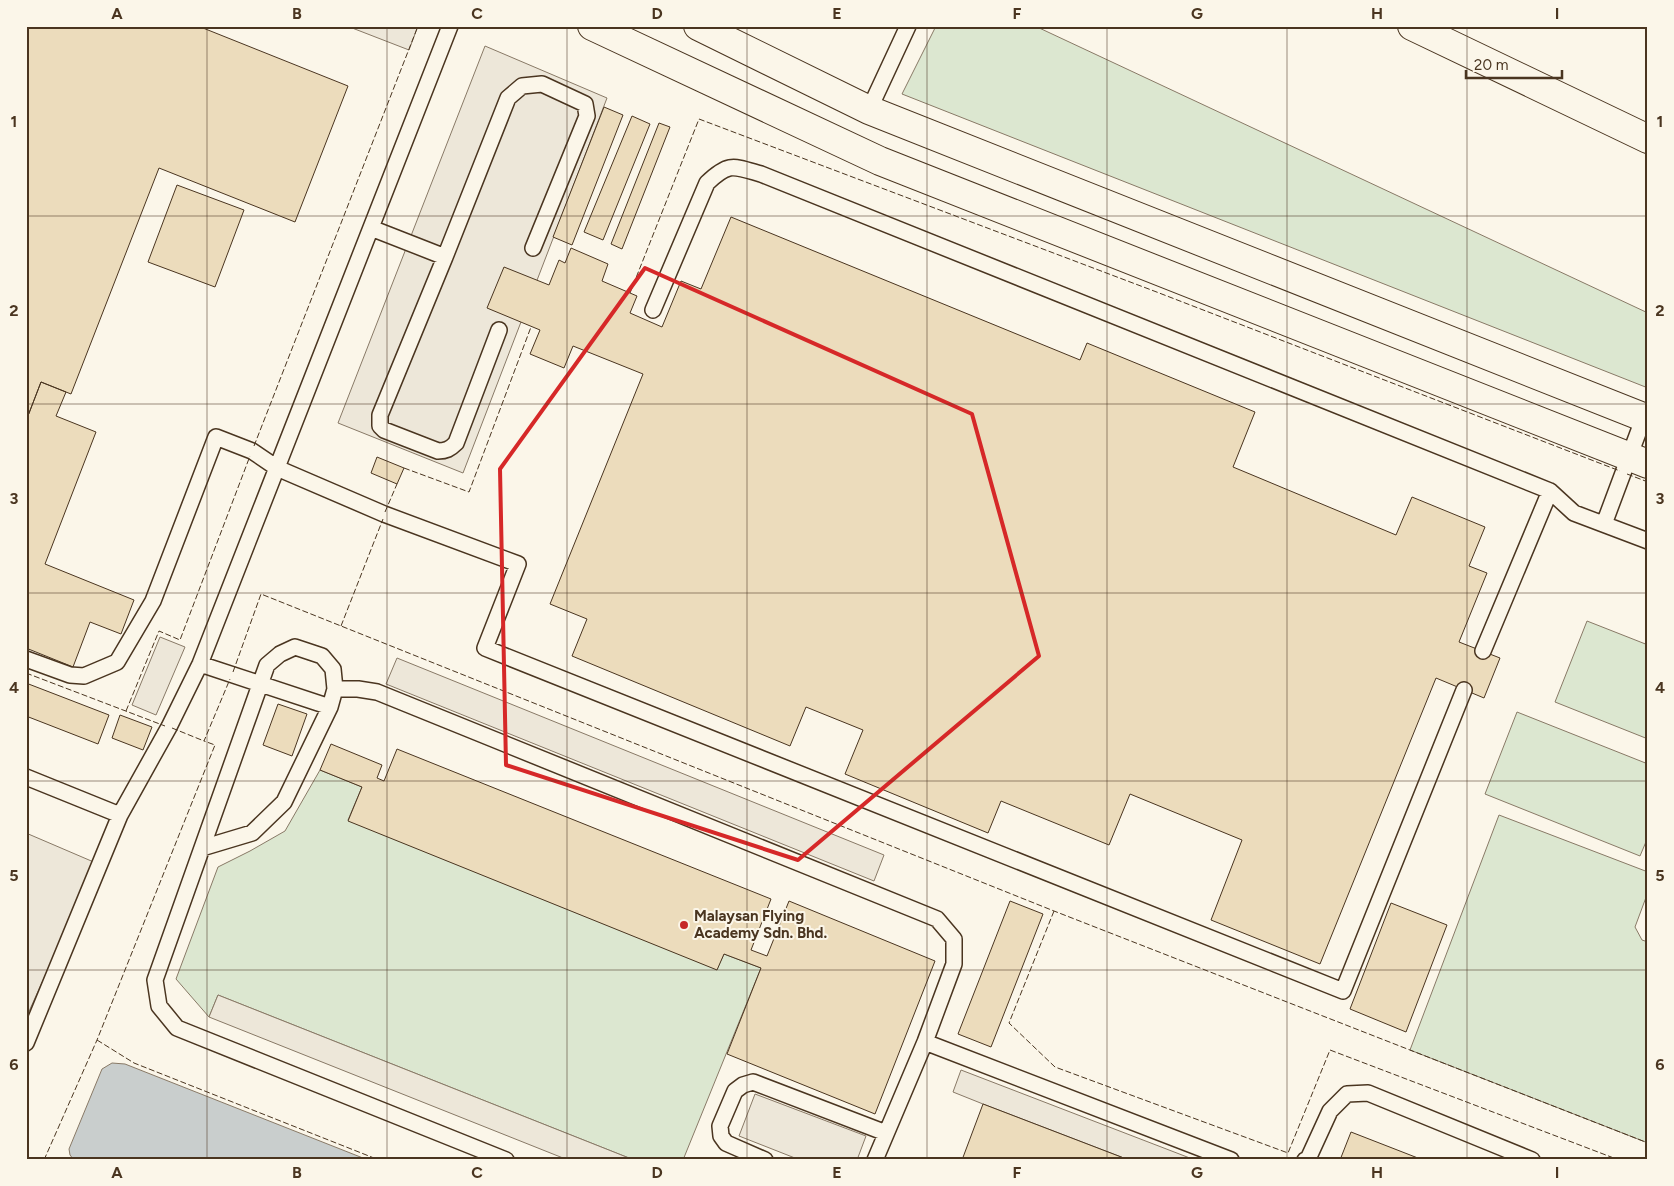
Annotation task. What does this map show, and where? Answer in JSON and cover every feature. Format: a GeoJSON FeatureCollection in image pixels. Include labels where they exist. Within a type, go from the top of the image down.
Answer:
{"type":"FeatureCollection","features":[{"type":"Feature","properties":{"kind":"street"},"geometry":{"type":"LineString","coordinates":[[592,26],[880,161],[1639,460]]}},
{"type":"Feature","properties":{"kind":"street"},"geometry":{"type":"LineString","coordinates":[[698,26],[869,110],[1646,418]]}},
{"type":"Feature","properties":{"kind":"street"},"geometry":{"type":"LineString","coordinates":[[1412,26],[1648,139]]}},
{"type":"Feature","properties":{"kind":"lane"},"geometry":{"type":"LineString","coordinates":[[26,1043],[120,814],[170,727],[200,664],[450,26]]}},
{"type":"Feature","properties":{"kind":"lane"},"geometry":{"type":"LineString","coordinates":[[869,110],[908,26]]}},
{"type":"Feature","properties":{"kind":"lane"},"geometry":{"type":"LineString","coordinates":[[499,330],[456,443],[451,448],[445,451],[438,451],[384,430],[380,426],[380,415],[508,98],[522,86],[542,84],[585,104],[587,116],[534,248]]}},
{"type":"Feature","properties":{"kind":"lane"},"geometry":{"type":"LineString","coordinates":[[653,310],[707,183],[720,170],[734,166],[770,177],[1550,491],[1574,513],[1648,541]]}},
{"type":"Feature","properties":{"kind":"lane"},"geometry":{"type":"LineString","coordinates":[[371,228],[445,257]]}},
{"type":"Feature","properties":{"kind":"lane"},"geometry":{"type":"LineString","coordinates":[[1604,524],[1639,460],[1646,418]]}},
{"type":"Feature","properties":{"kind":"lane"},"geometry":{"type":"LineString","coordinates":[[26,659],[70,675],[84,676],[117,662],[153,601],[216,437],[252,451],[277,468],[384,514],[518,564],[485,648],[1343,991],[1464,690]]}},
{"type":"Feature","properties":{"kind":"lane"},"geometry":{"type":"LineString","coordinates":[[1482,651],[1550,491]]}},
{"type":"Feature","properties":{"kind":"lane"},"geometry":{"type":"LineString","coordinates":[[202,848],[252,833],[284,802],[330,707],[335,689],[333,669],[322,656],[295,647],[280,654],[267,665],[155,980],[159,1006],[177,1028],[506,1160]]}},
{"type":"Feature","properties":{"kind":"lane"},"geometry":{"type":"LineString","coordinates":[[200,664],[330,707]]}},
{"type":"Feature","properties":{"kind":"lane"},"geometry":{"type":"LineString","coordinates":[[335,689],[358,689],[378,692],[937,919],[954,939],[954,964],[925,1042],[875,1160]]}},
{"type":"Feature","properties":{"kind":"lane"},"geometry":{"type":"LineString","coordinates":[[26,777],[120,814]]}},
{"type":"Feature","properties":{"kind":"lane"},"geometry":{"type":"LineString","coordinates":[[925,1042],[1231,1160]]}},
{"type":"Feature","properties":{"kind":"lane"},"geometry":{"type":"LineString","coordinates":[[766,1160],[726,1143],[720,1126],[735,1091],[743,1085],[753,1082],[886,1133]]}},
{"type":"Feature","properties":{"kind":"lane"},"geometry":{"type":"LineString","coordinates":[[1306,1160],[1330,1111],[1347,1094],[1368,1093],[1532,1160]]}},
{"type":"Feature","properties":{"kind":"highlighted area"},"geometry":{"type":"Polygon","coordinates":[[[645,268],[972,414],[1039,656],[798,860],[506,765],[500,469],[645,268]]]}},
{"type":"Feature","properties":{"kind":"green space"},"geometry":{"type":"Polygon","coordinates":[[[936,26],[1035,26],[1648,313],[1648,388],[902,94],[936,26]]]}},
{"type":"Feature","properties":{"kind":"green space"},"geometry":{"type":"Polygon","coordinates":[[[1587,621],[1648,645],[1648,739],[1555,702],[1587,621]]]}},
{"type":"Feature","properties":{"kind":"green space"},"geometry":{"type":"Polygon","coordinates":[[[1517,712],[1648,764],[1648,837],[1640,856],[1485,794],[1517,712]]]}},
{"type":"Feature","properties":{"kind":"green space"},"geometry":{"type":"Polygon","coordinates":[[[320,770],[362,787],[348,820],[717,969],[724,954],[761,968],[683,1160],[634,1160],[218,995],[209,1017],[176,979],[218,867],[285,831],[320,770]]]}},
{"type":"Feature","properties":{"kind":"green space"},"geometry":{"type":"Polygon","coordinates":[[[1499,815],[1648,872],[1648,892],[1635,927],[1642,940],[1648,942],[1648,1143],[1410,1050],[1499,815]]]}},
{"type":"Feature","properties":{"kind":"shaded area"},"geometry":{"type":"Polygon","coordinates":[[[347,26],[418,26],[409,50],[347,26]]]}},
{"type":"Feature","properties":{"kind":"shaded area"},"geometry":{"type":"Polygon","coordinates":[[[485,46],[607,98],[463,473],[338,423],[485,46]]]}},
{"type":"Feature","properties":{"kind":"shaded area"},"geometry":{"type":"Polygon","coordinates":[[[160,637],[185,647],[156,715],[132,705],[160,637]]]}},
{"type":"Feature","properties":{"kind":"shaded area"},"geometry":{"type":"Polygon","coordinates":[[[397,658],[884,855],[874,881],[386,684],[397,658]]]}},
{"type":"Feature","properties":{"kind":"shaded area"},"geometry":{"type":"Polygon","coordinates":[[[26,833],[96,863],[26,1018],[26,833]]]}},
{"type":"Feature","properties":{"kind":"shaded area"},"geometry":{"type":"Polygon","coordinates":[[[218,995],[634,1160],[568,1160],[209,1017],[218,995]]]}},
{"type":"Feature","properties":{"kind":"shaded area"},"geometry":{"type":"Polygon","coordinates":[[[112,1063],[125,1064],[368,1160],[74,1160],[70,1155],[69,1149],[102,1069],[112,1063]]]}},
{"type":"Feature","properties":{"kind":"shaded area"},"geometry":{"type":"Polygon","coordinates":[[[961,1070],[1195,1160],[1129,1160],[983,1104],[953,1092],[961,1070]]]}},
{"type":"Feature","properties":{"kind":"shaded area"},"geometry":{"type":"Polygon","coordinates":[[[755,1094],[866,1136],[857,1160],[800,1160],[739,1136],[755,1094]]]}},
{"type":"Feature","properties":{"kind":"building"},"geometry":{"type":"Polygon","coordinates":[[[26,26],[198,26],[348,86],[295,222],[159,168],[71,394],[41,382],[26,421],[26,26]]]}},
{"type":"Feature","properties":{"kind":"building"},"geometry":{"type":"Polygon","coordinates":[[[604,107],[623,115],[572,245],[553,237],[604,107]]]}},
{"type":"Feature","properties":{"kind":"building"},"geometry":{"type":"Polygon","coordinates":[[[632,116],[650,124],[603,240],[584,232],[632,116]]]}},
{"type":"Feature","properties":{"kind":"building"},"geometry":{"type":"Polygon","coordinates":[[[659,123],[670,127],[622,249],[611,244],[659,123]]]}},
{"type":"Feature","properties":{"kind":"building"},"geometry":{"type":"Polygon","coordinates":[[[177,185],[244,210],[215,287],[148,262],[177,185]]]}},
{"type":"Feature","properties":{"kind":"building"},"geometry":{"type":"Polygon","coordinates":[[[731,217],[1080,360],[1087,343],[1255,412],[1233,467],[1396,535],[1412,497],[1485,527],[1469,566],[1487,573],[1459,642],[1500,658],[1484,698],[1436,678],[1320,964],[1211,920],[1242,840],[1130,794],[1109,845],[1001,801],[988,833],[845,774],[863,730],[806,707],[790,746],[572,656],[587,619],[550,604],[643,374],[573,346],[564,368],[530,354],[540,330],[487,308],[504,267],[549,285],[559,260],[565,263],[571,248],[608,264],[602,281],[637,296],[630,313],[662,327],[681,281],[701,289],[731,217]]]}},
{"type":"Feature","properties":{"kind":"building"},"geometry":{"type":"Polygon","coordinates":[[[41,382],[66,392],[56,416],[96,432],[45,564],[134,600],[121,634],[90,622],[73,667],[26,648],[26,421],[41,382]]]}},
{"type":"Feature","properties":{"kind":"building"},"geometry":{"type":"Polygon","coordinates":[[[377,457],[404,468],[397,484],[371,473],[377,457]]]}},
{"type":"Feature","properties":{"kind":"building"},"geometry":{"type":"Polygon","coordinates":[[[26,683],[109,715],[98,744],[26,716],[26,683]]]}},
{"type":"Feature","properties":{"kind":"building"},"geometry":{"type":"Polygon","coordinates":[[[278,704],[307,714],[292,756],[263,745],[278,704]]]}},
{"type":"Feature","properties":{"kind":"building"},"geometry":{"type":"Polygon","coordinates":[[[120,715],[152,727],[143,750],[112,738],[120,715]]]}},
{"type":"Feature","properties":{"kind":"building","name":"Malaysan Flying Academy Sdn. Bhd."},"geometry":{"type":"Polygon","coordinates":[[[331,744],[382,765],[377,778],[384,781],[397,749],[771,899],[751,950],[767,956],[789,901],[935,961],[875,1114],[727,1054],[761,968],[724,954],[717,970],[348,821],[362,787],[320,770],[331,744]]]}},
{"type":"Feature","properties":{"kind":"building"},"geometry":{"type":"Polygon","coordinates":[[[1010,901],[1043,914],[991,1047],[958,1034],[1010,901]]]}},
{"type":"Feature","properties":{"kind":"building"},"geometry":{"type":"Polygon","coordinates":[[[1391,903],[1447,925],[1406,1032],[1350,1009],[1391,903]]]}},
{"type":"Feature","properties":{"kind":"building"},"geometry":{"type":"Polygon","coordinates":[[[983,1104],[1129,1160],[962,1160],[983,1104]]]}},
{"type":"Feature","properties":{"kind":"building"},"geometry":{"type":"Polygon","coordinates":[[[1351,1132],[1423,1160],[1340,1160],[1351,1132]]]}},
{"type":"Feature","properties":{"kind":"fence"},"geometry":{"type":"LineString","coordinates":[[254,446],[418,26]]}},
{"type":"Feature","properties":{"kind":"fence"},"geometry":{"type":"LineString","coordinates":[[630,293],[699,119],[1154,291],[1620,471]]}},
{"type":"Feature","properties":{"kind":"fence"},"geometry":{"type":"LineString","coordinates":[[404,468],[469,492],[531,327]]}},
{"type":"Feature","properties":{"kind":"fence"},"geometry":{"type":"LineString","coordinates":[[126,711],[159,631],[180,640],[250,456]]}},
{"type":"Feature","properties":{"kind":"fence"},"geometry":{"type":"LineString","coordinates":[[1627,474],[1648,482]]}},
{"type":"Feature","properties":{"kind":"fence"},"geometry":{"type":"LineString","coordinates":[[385,512],[397,484]]}},
{"type":"Feature","properties":{"kind":"fence"},"geometry":{"type":"LineString","coordinates":[[341,626],[383,519]]}},
{"type":"Feature","properties":{"kind":"fence"},"geometry":{"type":"LineString","coordinates":[[233,672],[261,594],[1054,911],[1648,1143]]}},
{"type":"Feature","properties":{"kind":"fence"},"geometry":{"type":"LineString","coordinates":[[26,673],[165,726]]}},
{"type":"Feature","properties":{"kind":"fence"},"geometry":{"type":"LineString","coordinates":[[44,1160],[97,1040],[215,745],[204,741],[230,679]]}},
{"type":"Feature","properties":{"kind":"fence"},"geometry":{"type":"LineString","coordinates":[[172,728],[204,741]]}},
{"type":"Feature","properties":{"kind":"fence"},"geometry":{"type":"LineString","coordinates":[[1054,911],[1009,1023],[1055,1067],[1288,1153],[1330,1050],[1619,1160]]}},
{"type":"Feature","properties":{"kind":"fence"},"geometry":{"type":"LineString","coordinates":[[97,1040],[134,1063],[379,1160]]}},
{"type":"Feature","properties":{"kind":"place","name":"Malaysan Flying Academy Sdn. Bhd."},"geometry":{"type":"Point","coordinates":[684,925]}}]}
